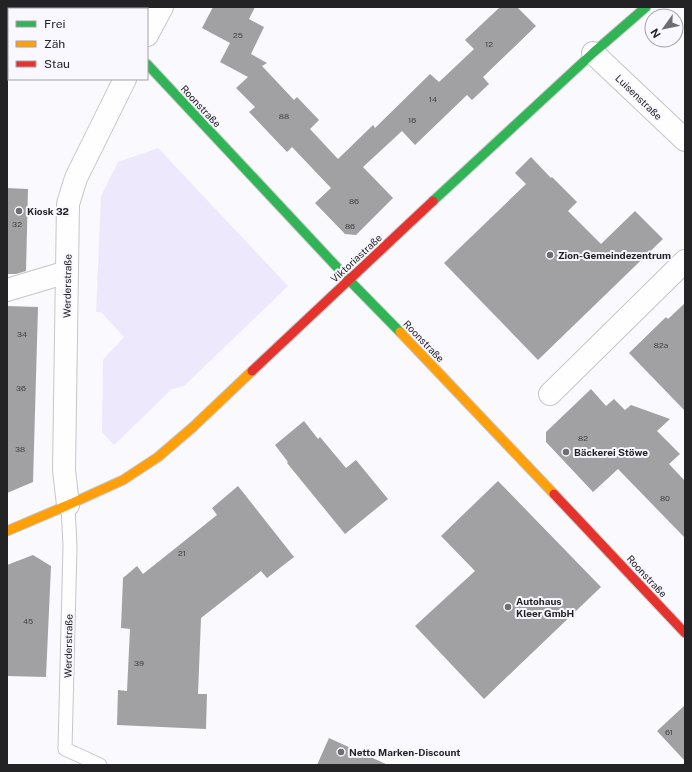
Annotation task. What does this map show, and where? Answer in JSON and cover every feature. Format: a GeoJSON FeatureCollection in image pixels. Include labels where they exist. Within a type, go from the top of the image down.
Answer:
{"type":"FeatureCollection","features":[{"type":"Feature","properties":{"kind":"street"},"geometry":{"type":"LineString","coordinates":[[148,33],[162,7]]}},
{"type":"Feature","properties":{"kind":"street","name":"Viktoriastraße"},"geometry":{"type":"LineString","coordinates":[[68,505],[123,480],[158,457],[593,53],[646,7]]}},
{"type":"Feature","properties":{"kind":"street","name":"Luisenstraße"},"geometry":{"type":"LineString","coordinates":[[593,53],[685,140]]}},
{"type":"Feature","properties":{"kind":"street","name":"Roonstraße"},"geometry":{"type":"LineString","coordinates":[[148,65],[349,280],[685,633]]}},
{"type":"Feature","properties":{"kind":"street","name":"Werderstraße"},"geometry":{"type":"LineString","coordinates":[[68,505],[64,470],[68,204],[76,178],[125,80]]}},
{"type":"Feature","properties":{"kind":"street"},"geometry":{"type":"LineString","coordinates":[[550,394],[685,261]]}},
{"type":"Feature","properties":{"kind":"street"},"geometry":{"type":"LineString","coordinates":[[7,290],[67,272]]}},
{"type":"Feature","properties":{"kind":"street"},"geometry":{"type":"LineString","coordinates":[[7,531],[68,505]]}},
{"type":"Feature","properties":{"kind":"lane","name":"Werderstraße"},"geometry":{"type":"LineString","coordinates":[[68,505],[70,546],[65,749],[100,765]]}},
{"type":"Feature","properties":{"kind":"shaded area"},"geometry":{"type":"Polygon","coordinates":[[[158,148],[288,286],[184,386],[172,389],[114,445],[102,432],[103,360],[124,337],[101,312],[96,312],[101,196],[118,162],[158,148]]]}},
{"type":"Feature","properties":{"kind":"building"},"geometry":{"type":"Polygon","coordinates":[[[213,7],[255,7],[249,19],[264,27],[251,54],[267,63],[262,66],[294,100],[297,97],[319,120],[310,129],[338,159],[373,125],[375,128],[430,74],[439,82],[474,49],[465,40],[500,7],[517,7],[536,26],[483,77],[489,84],[472,100],[467,95],[415,145],[402,131],[363,167],[393,198],[356,235],[345,234],[315,203],[331,188],[292,147],[287,152],[249,112],[255,107],[236,88],[248,77],[220,62],[230,43],[202,28],[213,7]]]}},
{"type":"Feature","properties":{"kind":"building","name":"Zion-Gemeindezentrum"},"geometry":{"type":"Polygon","coordinates":[[[531,157],[577,202],[568,211],[601,244],[635,211],[663,239],[538,360],[444,263],[526,184],[515,173],[531,157]]]}},
{"type":"Feature","properties":{"kind":"building"},"geometry":{"type":"Polygon","coordinates":[[[7,188],[28,189],[26,271],[16,274],[7,274],[7,188]]]}},
{"type":"Feature","properties":{"kind":"building"},"geometry":{"type":"Polygon","coordinates":[[[685,303],[685,411],[629,353],[666,317],[668,319],[685,303]]]}},
{"type":"Feature","properties":{"kind":"building"},"geometry":{"type":"Polygon","coordinates":[[[7,306],[38,307],[33,482],[7,493],[7,306]]]}},
{"type":"Feature","properties":{"kind":"building"},"geometry":{"type":"Polygon","coordinates":[[[591,389],[606,406],[614,399],[625,410],[631,405],[670,419],[657,431],[680,454],[669,464],[685,481],[685,538],[618,469],[593,492],[546,442],[546,432],[591,389]]]}},
{"type":"Feature","properties":{"kind":"building"},"geometry":{"type":"Polygon","coordinates":[[[304,421],[318,439],[320,437],[346,468],[356,460],[388,499],[345,534],[287,463],[288,462],[275,445],[304,421]]]}},
{"type":"Feature","properties":{"kind":"building","name":"Autohaus Kleer GmbH"},"geometry":{"type":"Polygon","coordinates":[[[498,481],[601,587],[484,699],[415,626],[475,571],[441,536],[498,481]]]}},
{"type":"Feature","properties":{"kind":"building"},"geometry":{"type":"Polygon","coordinates":[[[238,486],[294,557],[267,578],[261,571],[201,618],[198,694],[207,694],[206,729],[117,725],[118,690],[127,691],[130,629],[121,628],[123,578],[137,566],[143,574],[217,515],[212,508],[238,486]]]}},
{"type":"Feature","properties":{"kind":"building"},"geometry":{"type":"Polygon","coordinates":[[[33,555],[51,566],[46,677],[7,676],[7,565],[33,555]]]}},
{"type":"Feature","properties":{"kind":"building"},"geometry":{"type":"Polygon","coordinates":[[[685,705],[685,761],[657,731],[685,705]]]}},
{"type":"Feature","properties":{"kind":"building","name":"Netto Marken-Discount"},"geometry":{"type":"Polygon","coordinates":[[[329,738],[388,765],[317,765],[329,738]]]}},
{"type":"Feature","properties":{"kind":"traffic: fast"},"geometry":{"type":"LineString","coordinates":[[433,201],[593,53],[646,7]]}},
{"type":"Feature","properties":{"kind":"traffic: fast"},"geometry":{"type":"LineString","coordinates":[[148,65],[349,280],[400,332]]}},
{"type":"Feature","properties":{"kind":"traffic: slow"},"geometry":{"type":"LineString","coordinates":[[400,332],[554,494]]}},
{"type":"Feature","properties":{"kind":"traffic: slow"},"geometry":{"type":"LineString","coordinates":[[7,531],[123,480],[158,457],[193,427],[252,371]]}},
{"type":"Feature","properties":{"kind":"traffic: jam"},"geometry":{"type":"LineString","coordinates":[[252,371],[433,201]]}},
{"type":"Feature","properties":{"kind":"traffic: jam"},"geometry":{"type":"LineString","coordinates":[[554,494],[685,633]]}},
{"type":"Feature","properties":{"kind":"place","name":"Kiosk 32"},"geometry":{"type":"Point","coordinates":[19,211]}},
{"type":"Feature","properties":{"kind":"place","name":"Zion-Gemeindezentrum"},"geometry":{"type":"Point","coordinates":[550,255]}},
{"type":"Feature","properties":{"kind":"place","name":"Bäckerei Stöwe"},"geometry":{"type":"Point","coordinates":[566,452]}},
{"type":"Feature","properties":{"kind":"place","name":"Autohaus Kleer GmbH"},"geometry":{"type":"Point","coordinates":[508,607]}},
{"type":"Feature","properties":{"kind":"place","name":"Netto Marken-Discount"},"geometry":{"type":"Point","coordinates":[341,752]}}]}
